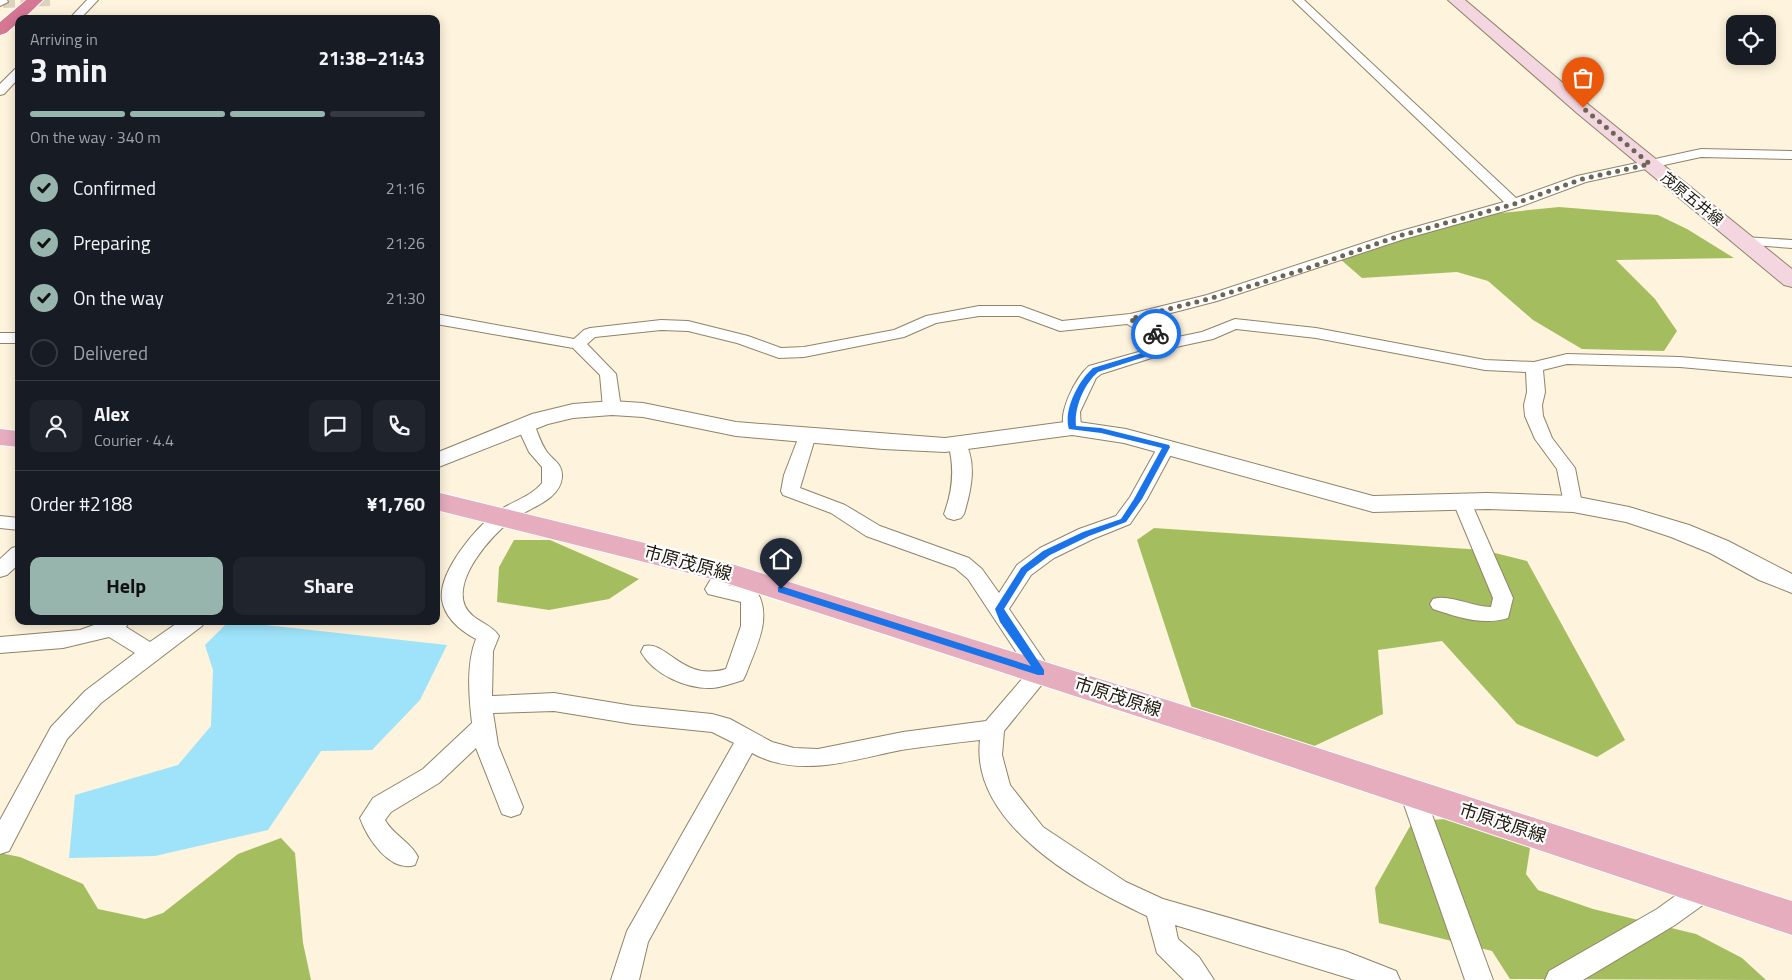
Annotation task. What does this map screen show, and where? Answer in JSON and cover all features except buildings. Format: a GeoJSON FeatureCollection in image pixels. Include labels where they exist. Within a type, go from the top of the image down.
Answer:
{"type":"FeatureCollection","features":[{"type":"Feature","properties":{"kind":"highway"},"geometry":{"type":"LineString","coordinates":[[35,15],[43,2]]}},
{"type":"Feature","properties":{"kind":"highway"},"geometry":{"type":"LineString","coordinates":[[23,15],[43,2]]}},
{"type":"Feature","properties":{"kind":"highway"},"geometry":{"type":"LineString","coordinates":[[0,30],[15,20]]}},
{"type":"Feature","properties":{"kind":"highway"},"geometry":{"type":"LineString","coordinates":[[0,48],[15,35]]}},
{"type":"Feature","properties":{"kind":"main road","name":"茂原五井線"},"geometry":{"type":"LineString","coordinates":[[1456,0],[1650,164],[1792,280]]}},
{"type":"Feature","properties":{"kind":"main road"},"geometry":{"type":"LineString","coordinates":[[0,437],[15,439]]}},
{"type":"Feature","properties":{"kind":"main road","name":"市原茂原線"},"geometry":{"type":"LineString","coordinates":[[440,502],[504,516],[726,572],[1041,672],[1792,918]]}},
{"type":"Feature","properties":{"kind":"street"},"geometry":{"type":"LineString","coordinates":[[78,15],[93,0]]}},
{"type":"Feature","properties":{"kind":"street"},"geometry":{"type":"LineString","coordinates":[[1298,0],[1514,204]]}},
{"type":"Feature","properties":{"kind":"street"},"geometry":{"type":"LineString","coordinates":[[0,91],[15,75]]}},
{"type":"Feature","properties":{"kind":"street"},"geometry":{"type":"LineString","coordinates":[[578,344],[590,333],[661,325],[688,326],[706,330],[742,339],[779,353],[804,352],[898,334],[932,319],[979,311],[1021,311],[1060,326],[1130,319],[1212,298],[1305,269],[1399,236],[1514,204],[1582,179],[1714,152],[1792,155]]}},
{"type":"Feature","properties":{"kind":"street"},"geometry":{"type":"LineString","coordinates":[[1744,241],[1792,244]]}},
{"type":"Feature","properties":{"kind":"street"},"geometry":{"type":"LineString","coordinates":[[1130,319],[1171,343]]}},
{"type":"Feature","properties":{"kind":"street"},"geometry":{"type":"LineString","coordinates":[[440,320],[578,344],[608,374],[612,408]]}},
{"type":"Feature","properties":{"kind":"street"},"geometry":{"type":"LineString","coordinates":[[1072,428],[1071,412],[1089,375],[1095,370],[1155,352],[1171,343],[1207,336],[1235,324],[1342,337],[1467,363],[1534,366],[1567,359],[1680,362],[1792,372]]}},
{"type":"Feature","properties":{"kind":"street"},"geometry":{"type":"LineString","coordinates":[[0,338],[15,338]]}},
{"type":"Feature","properties":{"kind":"street"},"geometry":{"type":"LineString","coordinates":[[1534,366],[1536,392],[1533,405],[1534,416],[1544,440],[1566,468],[1573,504]]}},
{"type":"Feature","properties":{"kind":"street"},"geometry":{"type":"LineString","coordinates":[[440,459],[525,424],[573,411],[612,408],[643,410],[736,429],[883,442],[957,443],[1010,438],[1072,428],[1101,431],[1166,447],[1373,504],[1462,502],[1573,504],[1629,515],[1680,531],[1719,547],[1792,584]]}},
{"type":"Feature","properties":{"kind":"street"},"geometry":{"type":"LineString","coordinates":[[511,807],[486,745],[482,716],[482,651],[488,636],[473,628],[455,608],[452,589],[460,569],[477,542],[504,516],[536,498],[549,487],[553,478],[551,464],[538,452],[525,424]]}},
{"type":"Feature","properties":{"kind":"street"},"geometry":{"type":"LineString","coordinates":[[806,435],[793,474],[790,491],[838,509],[873,531],[962,563],[979,578],[1004,620],[1041,672],[1004,714],[993,730],[990,755],[999,789],[1034,834],[1117,890],[1158,909],[1346,963],[1386,980]]}},
{"type":"Feature","properties":{"kind":"street"},"geometry":{"type":"LineString","coordinates":[[954,514],[962,493],[964,475],[957,443]]}},
{"type":"Feature","properties":{"kind":"street"},"geometry":{"type":"LineString","coordinates":[[999,609],[1024,570],[1046,553],[1086,534],[1124,520],[1138,499],[1166,447]]}},
{"type":"Feature","properties":{"kind":"street"},"geometry":{"type":"LineString","coordinates":[[1440,604],[1475,613],[1492,615],[1501,612],[1503,598],[1462,502]]}},
{"type":"Feature","properties":{"kind":"street"},"geometry":{"type":"LineString","coordinates":[[0,522],[15,524]]}},
{"type":"Feature","properties":{"kind":"street"},"geometry":{"type":"LineString","coordinates":[[0,570],[15,557]]}},
{"type":"Feature","properties":{"kind":"street"},"geometry":{"type":"LineString","coordinates":[[652,652],[664,666],[682,675],[697,678],[726,678],[735,674],[755,618],[750,596],[715,589],[726,572]]}},
{"type":"Feature","properties":{"kind":"street"},"geometry":{"type":"LineString","coordinates":[[0,645],[78,638],[116,625],[151,653]]}},
{"type":"Feature","properties":{"kind":"street"},"geometry":{"type":"LineString","coordinates":[[0,844],[59,733],[93,697],[190,625]]}},
{"type":"Feature","properties":{"kind":"street"},"geometry":{"type":"LineString","coordinates":[[406,856],[384,839],[376,829],[372,818],[382,805],[431,776],[482,716],[554,702],[633,715],[722,725],[747,741],[765,749],[794,757],[818,758],[904,741],[993,730]]}},
{"type":"Feature","properties":{"kind":"street"},"geometry":{"type":"LineString","coordinates":[[625,980],[636,939],[747,741]]}},
{"type":"Feature","properties":{"kind":"street"},"geometry":{"type":"LineString","coordinates":[[1412,793],[1479,980]]}},
{"type":"Feature","properties":{"kind":"street"},"geometry":{"type":"LineString","coordinates":[[1558,980],[1666,917],[1705,889]]}},
{"type":"Feature","properties":{"kind":"street"},"geometry":{"type":"LineString","coordinates":[[1158,909],[1166,945],[1190,966],[1200,980]]}},
{"type":"Feature","properties":{"kind":"green space"},"geometry":{"type":"Polygon","coordinates":[[[1559,207],[1658,215],[1687,229],[1734,258],[1616,260],[1655,299],[1677,331],[1664,351],[1582,349],[1533,320],[1488,281],[1457,272],[1362,278],[1340,259],[1428,228],[1491,214],[1559,207]]]}},
{"type":"Feature","properties":{"kind":"green space"},"geometry":{"type":"Polygon","coordinates":[[[1154,528],[1483,550],[1527,561],[1625,740],[1597,757],[1517,724],[1442,641],[1378,650],[1383,714],[1310,748],[1202,739],[1137,540],[1154,528]]]}},
{"type":"Feature","properties":{"kind":"green space"},"geometry":{"type":"Polygon","coordinates":[[[514,540],[550,540],[639,579],[609,599],[549,610],[497,602],[499,567],[514,540]]]}},
{"type":"Feature","properties":{"kind":"green space"},"geometry":{"type":"Polygon","coordinates":[[[1447,819],[1531,842],[1526,874],[1538,890],[1593,909],[1696,934],[1742,958],[1766,980],[1510,979],[1492,951],[1379,923],[1375,888],[1413,821],[1447,819]]]}},
{"type":"Feature","properties":{"kind":"green space"},"geometry":{"type":"Polygon","coordinates":[[[281,838],[295,853],[303,943],[311,980],[0,980],[0,853],[20,857],[83,884],[98,909],[145,919],[163,913],[238,854],[281,838]]]}},
{"type":"Feature","properties":{"kind":"water"},"geometry":{"type":"Polygon","coordinates":[[[225,625],[265,625],[447,645],[420,700],[372,750],[321,751],[268,830],[155,856],[69,858],[75,795],[178,765],[211,726],[213,670],[205,645],[225,625]]]}},
{"type":"Feature","properties":{"kind":"tunnel"},"geometry":{"type":"LineString","coordinates":[[3,2],[52,0]]}},
{"type":"Feature","properties":{"kind":"way so far"},"geometry":{"type":"LineString","coordinates":[[1156,334],[1130,319],[1212,298],[1305,269],[1399,236],[1514,204],[1582,179],[1650,164],[1583,108]]}},
{"type":"Feature","properties":{"kind":"route"},"geometry":{"type":"LineString","coordinates":[[781,589],[1041,672],[1004,620],[999,609],[1024,570],[1046,553],[1086,534],[1124,520],[1138,499],[1166,447],[1126,436],[1072,428],[1071,412],[1089,375],[1095,370],[1155,352],[1171,343],[1156,334]]}}]}
